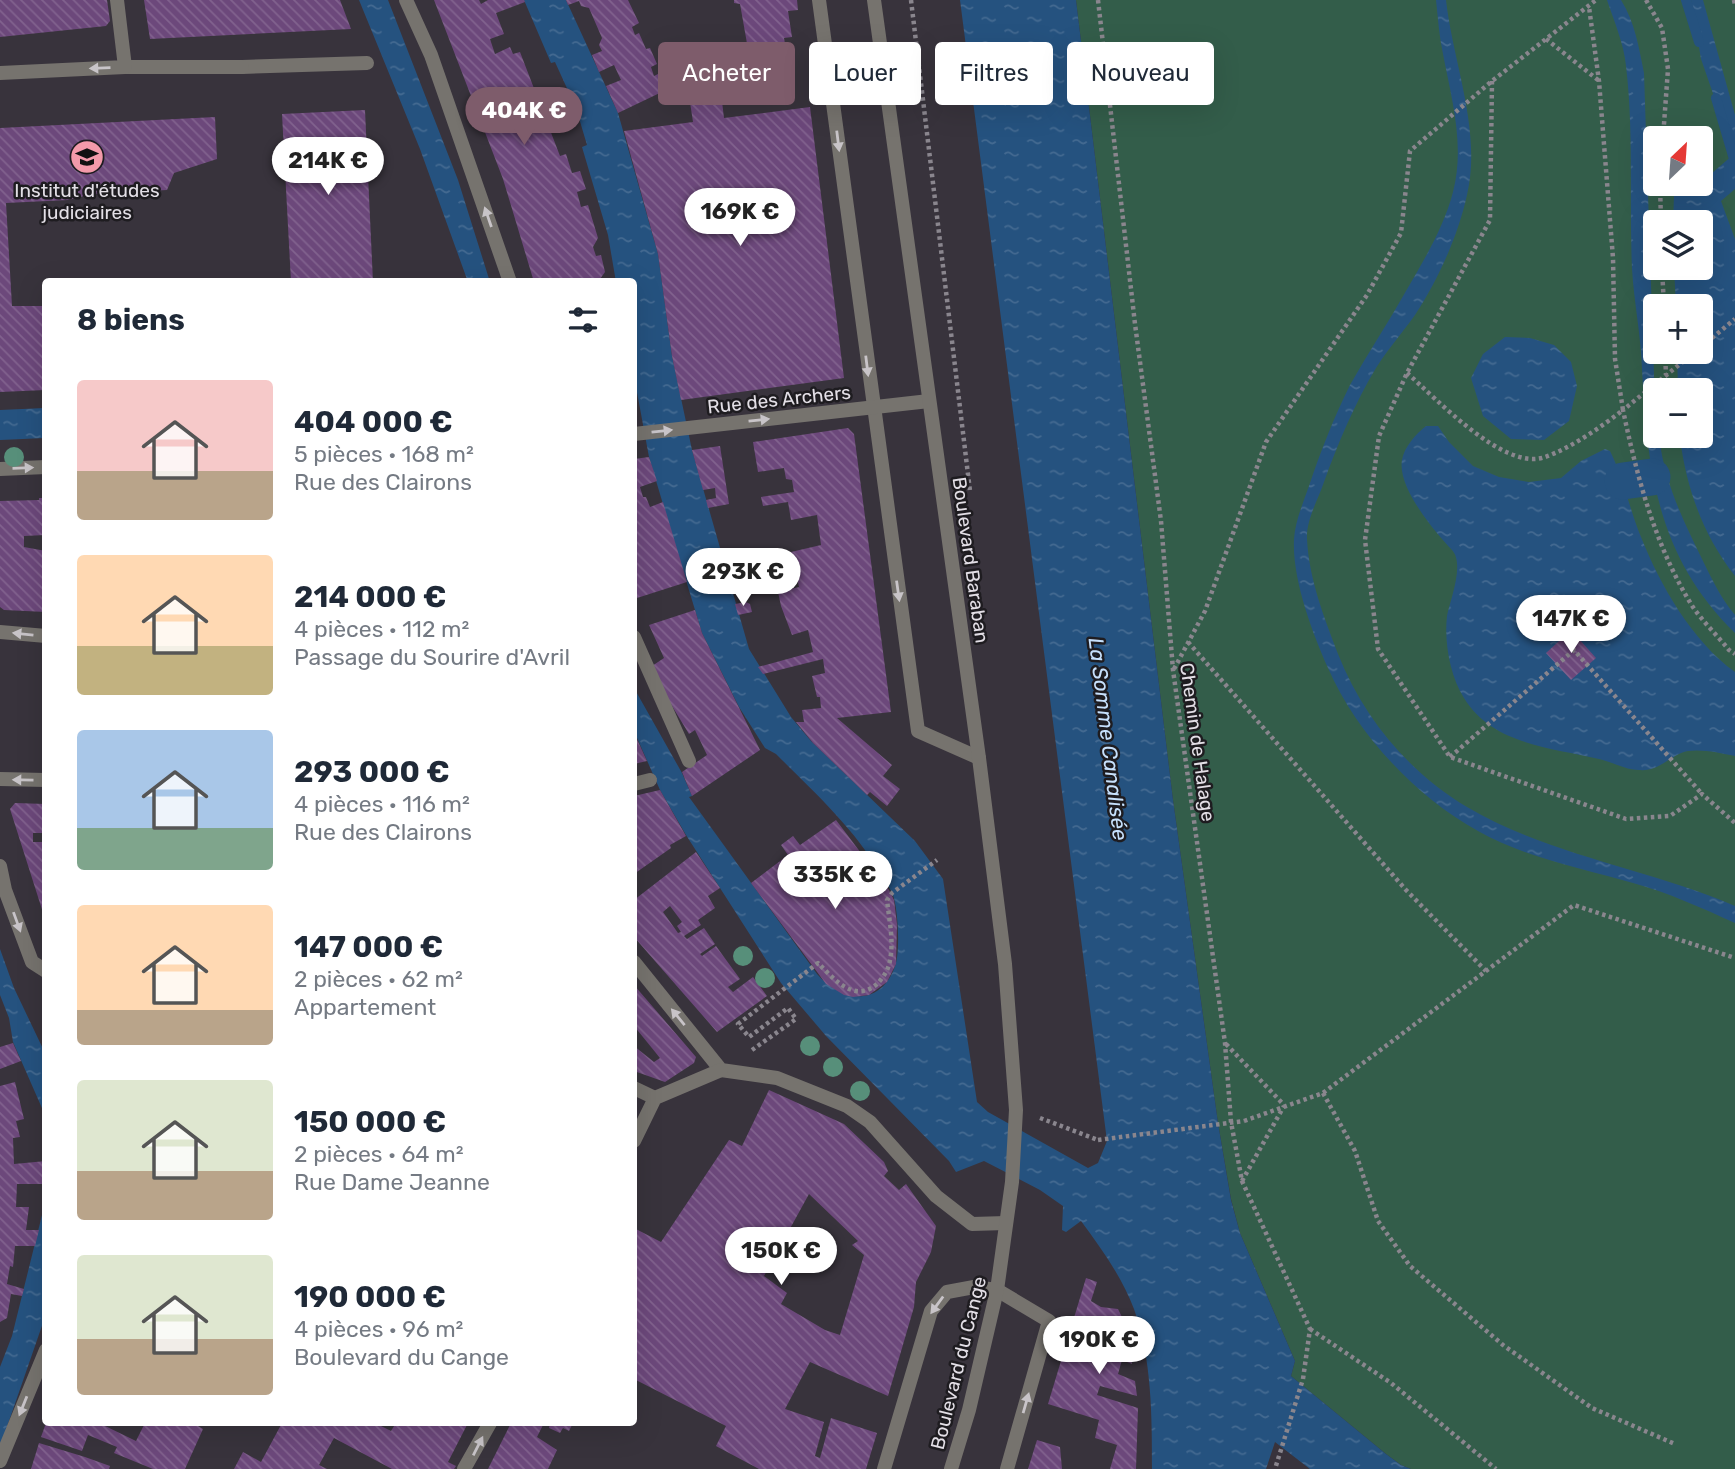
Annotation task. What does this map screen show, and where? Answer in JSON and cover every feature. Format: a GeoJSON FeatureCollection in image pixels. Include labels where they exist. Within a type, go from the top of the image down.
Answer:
{"type":"FeatureCollection","features":[{"type":"Feature","properties":{"kind":"street"},"geometry":{"type":"LineString","coordinates":[[117,0],[125,67]]}},
{"type":"Feature","properties":{"kind":"street"},"geometry":{"type":"LineString","coordinates":[[406,0],[431,55],[509,278]]}},
{"type":"Feature","properties":{"kind":"street"},"geometry":{"type":"LineString","coordinates":[[819,0],[918,731],[979,758]]}},
{"type":"Feature","properties":{"kind":"street","name":"Boulevard Baraban"},"geometry":{"type":"LineString","coordinates":[[874,0],[1005,964],[1016,1128],[1012,1182]]}},
{"type":"Feature","properties":{"kind":"street"},"geometry":{"type":"LineString","coordinates":[[0,73],[125,67],[368,63]]}},
{"type":"Feature","properties":{"kind":"street","name":"Rue des Archers"},"geometry":{"type":"LineString","coordinates":[[637,434],[929,401]]}},
{"type":"Feature","properties":{"kind":"street"},"geometry":{"type":"LineString","coordinates":[[0,469],[42,467]]}},
{"type":"Feature","properties":{"kind":"street"},"geometry":{"type":"LineString","coordinates":[[0,632],[42,636]]}},
{"type":"Feature","properties":{"kind":"street"},"geometry":{"type":"LineString","coordinates":[[637,643],[689,761]]}},
{"type":"Feature","properties":{"kind":"street"},"geometry":{"type":"LineString","coordinates":[[0,779],[42,780]]}},
{"type":"Feature","properties":{"kind":"street"},"geometry":{"type":"LineString","coordinates":[[637,783],[650,780]]}},
{"type":"Feature","properties":{"kind":"street"},"geometry":{"type":"LineString","coordinates":[[0,866],[5,890],[32,962],[42,968]]}},
{"type":"Feature","properties":{"kind":"street"},"geometry":{"type":"LineString","coordinates":[[637,966],[721,1070]]}},
{"type":"Feature","properties":{"kind":"street"},"geometry":{"type":"LineString","coordinates":[[637,1135],[655,1098],[721,1070],[777,1078],[847,1107],[870,1122],[936,1196],[972,1224],[1006,1223]]}},
{"type":"Feature","properties":{"kind":"street"},"geometry":{"type":"LineString","coordinates":[[637,1089],[655,1098]]}},
{"type":"Feature","properties":{"kind":"street","name":"Boulevard du Cange"},"geometry":{"type":"LineString","coordinates":[[951,1469],[969,1410],[998,1290],[1012,1182]]}},
{"type":"Feature","properties":{"kind":"street"},"geometry":{"type":"LineString","coordinates":[[884,1469],[931,1311],[947,1292],[974,1287],[998,1290],[1049,1321],[1007,1469]]}},
{"type":"Feature","properties":{"kind":"street"},"geometry":{"type":"LineString","coordinates":[[0,1461],[42,1360]]}},
{"type":"Feature","properties":{"kind":"street"},"geometry":{"type":"LineString","coordinates":[[464,1469],[488,1426]]}},
{"type":"Feature","properties":{"kind":"path","name":"Chemin de Halage"},"geometry":{"type":"LineString","coordinates":[[1098,0],[1135,324],[1161,521],[1173,670],[1225,1043],[1231,1122],[1242,1181],[1310,1329]]}},
{"type":"Feature","properties":{"kind":"path"},"geometry":{"type":"LineString","coordinates":[[1173,670],[1205,611],[1266,442],[1367,295],[1401,233],[1410,151],[1492,81],[1597,0]]}},
{"type":"Feature","properties":{"kind":"path"},"geometry":{"type":"LineString","coordinates":[[1646,0],[1662,27],[1668,69],[1664,126]]}},
{"type":"Feature","properties":{"kind":"path"},"geometry":{"type":"LineString","coordinates":[[1734,0],[1735,6]]}},
{"type":"Feature","properties":{"kind":"path"},"geometry":{"type":"LineString","coordinates":[[1589,7],[1599,81],[1613,258],[1615,359],[1635,470],[1669,565],[1693,607],[1735,654]]}},
{"type":"Feature","properties":{"kind":"path"},"geometry":{"type":"LineString","coordinates":[[1546,39],[1599,81]]}},
{"type":"Feature","properties":{"kind":"path"},"geometry":{"type":"LineString","coordinates":[[1492,81],[1490,220],[1408,373],[1378,436],[1364,540],[1378,649],[1450,757],[1626,819],[1670,816],[1702,794]]}},
{"type":"Feature","properties":{"kind":"path"},"geometry":{"type":"LineString","coordinates":[[1713,337],[1735,319]]}},
{"type":"Feature","properties":{"kind":"path"},"geometry":{"type":"LineString","coordinates":[[1666,364],[1666,376]]}},
{"type":"Feature","properties":{"kind":"path"},"geometry":{"type":"LineString","coordinates":[[1408,373],[1479,436],[1514,457],[1543,458],[1600,428],[1680,364]]}},
{"type":"Feature","properties":{"kind":"path"},"geometry":{"type":"LineString","coordinates":[[1188,642],[1406,890],[1486,971]]}},
{"type":"Feature","properties":{"kind":"path"},"geometry":{"type":"LineString","coordinates":[[1450,757],[1574,650],[1702,794],[1735,823]]}},
{"type":"Feature","properties":{"kind":"path"},"geometry":{"type":"LineString","coordinates":[[781,1031],[796,1019],[788,1008],[749,1037],[738,1024],[818,963],[839,984],[852,991],[868,990],[877,983],[886,972],[890,960],[891,933],[887,900],[892,893],[935,862]]}},
{"type":"Feature","properties":{"kind":"path"},"geometry":{"type":"LineString","coordinates":[[1038,1117],[1098,1140],[1244,1121],[1323,1093],[1574,905],[1735,958]]}},
{"type":"Feature","properties":{"kind":"path"},"geometry":{"type":"LineString","coordinates":[[1225,1043],[1284,1105]]}},
{"type":"Feature","properties":{"kind":"path"},"geometry":{"type":"LineString","coordinates":[[1323,1093],[1355,1151],[1378,1221],[1410,1266],[1503,1345],[1592,1408],[1675,1444]]}},
{"type":"Feature","properties":{"kind":"path"},"geometry":{"type":"LineString","coordinates":[[1242,1181],[1284,1105]]}},
{"type":"Feature","properties":{"kind":"path"},"geometry":{"type":"LineString","coordinates":[[1275,1469],[1303,1379],[1310,1329],[1391,1383],[1496,1469]]}},
{"type":"Feature","properties":{"kind":"green space"},"geometry":{"type":"Polygon","coordinates":[[[1076,0],[1735,0],[1735,1469],[1411,1469],[1401,1465],[1291,1376],[1295,1361],[1240,1233],[1231,1199],[1173,800],[1089,105],[1214,105],[1214,42],[1081,42],[1076,0]]]}},
{"type":"Feature","properties":{"kind":"water"},"geometry":{"type":"Polygon","coordinates":[[[359,0],[388,0],[458,180],[489,278],[467,278],[420,149],[359,0]]]}},
{"type":"Feature","properties":{"kind":"water","name":"La Somme Canalisée"},"geometry":{"type":"Polygon","coordinates":[[[524,0],[566,0],[618,113],[658,254],[672,356],[692,450],[749,649],[791,717],[811,741],[915,841],[943,879],[977,1102],[988,1112],[1088,1168],[1098,1163],[1107,1141],[974,105],[1053,105],[1053,42],[965,42],[960,0],[1076,0],[1081,42],[1067,42],[1067,105],[1089,105],[1173,800],[1231,1200],[1240,1233],[1295,1361],[1291,1376],[1386,1454],[1411,1469],[1310,1469],[1275,1442],[1266,1469],[1152,1469],[1150,1388],[1140,1328],[1123,1286],[1089,1231],[1081,1221],[1066,1232],[1062,1230],[1063,1206],[1040,1190],[984,1161],[956,1172],[949,1161],[826,1036],[781,983],[686,835],[660,790],[637,738],[637,693],[682,773],[692,796],[689,797],[817,974],[848,995],[869,995],[887,982],[896,962],[898,943],[895,902],[891,892],[869,856],[845,825],[776,754],[765,748],[739,707],[702,633],[649,457],[637,392],[637,278],[615,278],[608,235],[582,147],[587,145],[576,108],[555,62],[551,63],[524,0]]]}},
{"type":"Feature","properties":{"kind":"water"},"geometry":{"type":"Polygon","coordinates":[[[1436,0],[1446,0],[1469,122],[1471,171],[1467,195],[1453,242],[1432,287],[1361,395],[1310,517],[1307,532],[1308,554],[1323,612],[1348,677],[1374,721],[1407,760],[1446,793],[1499,824],[1532,838],[1668,881],[1735,906],[1735,923],[1659,891],[1554,862],[1515,848],[1455,817],[1411,782],[1371,739],[1340,692],[1310,622],[1294,555],[1294,539],[1300,512],[1344,397],[1439,231],[1453,192],[1458,157],[1457,140],[1436,0]]]}},
{"type":"Feature","properties":{"kind":"water"},"geometry":{"type":"Polygon","coordinates":[[[1607,0],[1621,0],[1626,8],[1636,35],[1644,73],[1646,126],[1643,126],[1643,196],[1648,196],[1649,210],[1643,210],[1643,280],[1651,280],[1651,294],[1643,294],[1643,364],[1654,364],[1654,378],[1643,378],[1643,391],[1632,269],[1630,117],[1621,41],[1607,0]]]}},
{"type":"Feature","properties":{"kind":"water"},"geometry":{"type":"Polygon","coordinates":[[[1691,0],[1703,0],[1735,115],[1735,189],[1721,201],[1735,239],[1735,576],[1705,528],[1692,494],[1682,448],[1713,448],[1713,378],[1678,378],[1677,364],[1713,364],[1713,294],[1675,294],[1675,280],[1713,280],[1713,210],[1673,210],[1674,196],[1713,196],[1713,172],[1734,154],[1701,59],[1691,0]]]}},
{"type":"Feature","properties":{"kind":"water"},"geometry":{"type":"Polygon","coordinates":[[[1505,337],[1530,338],[1554,345],[1571,362],[1577,386],[1569,421],[1544,440],[1511,439],[1483,416],[1471,378],[1483,354],[1505,337]]]}},
{"type":"Feature","properties":{"kind":"water"},"geometry":{"type":"Polygon","coordinates":[[[42,408],[42,438],[0,440],[0,410],[42,408]]]}},
{"type":"Feature","properties":{"kind":"water"},"geometry":{"type":"Polygon","coordinates":[[[1426,426],[1438,426],[1449,442],[1473,466],[1499,477],[1529,482],[1561,478],[1581,461],[1605,449],[1610,451],[1641,537],[1668,593],[1705,645],[1735,672],[1735,756],[1688,751],[1659,766],[1634,770],[1524,742],[1490,726],[1476,714],[1459,689],[1447,648],[1446,626],[1457,573],[1456,556],[1418,508],[1402,471],[1405,450],[1426,426]]]}},
{"type":"Feature","properties":{"kind":"water"},"geometry":{"type":"Polygon","coordinates":[[[1649,448],[1660,448],[1681,514],[1713,581],[1735,615],[1735,633],[1709,604],[1689,574],[1673,543],[1653,478],[1649,448]]]}},
{"type":"Feature","properties":{"kind":"water"},"geometry":{"type":"Polygon","coordinates":[[[0,949],[14,988],[42,1047],[42,1108],[13,1042],[9,1018],[0,995],[0,949]]]}},
{"type":"Feature","properties":{"kind":"water"},"geometry":{"type":"Polygon","coordinates":[[[42,1215],[42,1326],[0,1447],[0,1367],[12,1336],[42,1215]]]}},
{"type":"Feature","properties":{"kind":"building"},"geometry":{"type":"Polygon","coordinates":[[[0,0],[107,0],[110,21],[106,26],[0,37],[0,0]]]}},
{"type":"Feature","properties":{"kind":"building"},"geometry":{"type":"Polygon","coordinates":[[[144,0],[340,0],[351,29],[150,39],[144,0]]]}},
{"type":"Feature","properties":{"kind":"building"},"geometry":{"type":"Polygon","coordinates":[[[434,0],[479,0],[481,4],[488,0],[524,0],[525,2],[496,13],[504,34],[490,39],[495,54],[510,47],[513,54],[520,52],[560,156],[566,154],[572,173],[580,171],[586,189],[577,192],[581,207],[588,205],[598,238],[593,247],[596,256],[601,255],[605,272],[601,278],[533,278],[503,179],[434,0]]]}},
{"type":"Feature","properties":{"kind":"building"},"geometry":{"type":"Polygon","coordinates":[[[566,0],[628,0],[639,23],[632,27],[635,35],[639,33],[657,64],[651,67],[654,76],[658,74],[658,94],[618,113],[606,86],[621,80],[614,65],[599,72],[592,55],[602,51],[599,45],[602,38],[589,8],[581,6],[579,1],[568,5],[566,0]]]}},
{"type":"Feature","properties":{"kind":"building"},"geometry":{"type":"Polygon","coordinates":[[[734,0],[797,0],[798,10],[788,11],[792,37],[784,38],[785,42],[747,42],[740,4],[734,3],[734,0]]]}},
{"type":"Feature","properties":{"kind":"building"},"geometry":{"type":"Polygon","coordinates":[[[690,105],[722,105],[724,118],[810,107],[844,378],[681,400],[658,254],[624,131],[693,122],[690,105]]]}},
{"type":"Feature","properties":{"kind":"building"},"geometry":{"type":"Polygon","coordinates":[[[365,110],[373,278],[291,278],[282,114],[365,110]]]}},
{"type":"Feature","properties":{"kind":"building"},"geometry":{"type":"Polygon","coordinates":[[[215,117],[217,159],[174,173],[167,190],[6,203],[12,306],[42,306],[42,390],[0,392],[0,128],[215,117]]]}},
{"type":"Feature","properties":{"kind":"building"},"geometry":{"type":"Polygon","coordinates":[[[848,428],[854,434],[891,712],[837,718],[892,765],[883,776],[900,789],[887,806],[870,792],[867,795],[813,743],[796,722],[804,722],[802,710],[821,708],[812,676],[825,673],[823,659],[763,674],[758,667],[813,652],[808,630],[792,635],[778,592],[799,587],[791,552],[821,545],[817,515],[791,520],[788,502],[763,506],[761,497],[794,492],[792,480],[786,479],[784,468],[758,472],[753,442],[848,428]]]}},
{"type":"Feature","properties":{"kind":"building"},"geometry":{"type":"Polygon","coordinates":[[[720,446],[729,504],[708,508],[706,500],[716,498],[715,488],[703,490],[692,450],[720,446]]]}},
{"type":"Feature","properties":{"kind":"building"},"geometry":{"type":"Polygon","coordinates":[[[649,457],[657,481],[640,487],[643,497],[646,497],[650,507],[663,502],[687,582],[637,598],[637,459],[649,457]]]}},
{"type":"Feature","properties":{"kind":"building"},"geometry":{"type":"Polygon","coordinates":[[[42,498],[42,535],[24,536],[24,547],[42,550],[42,612],[4,610],[0,607],[0,501],[42,498]]]}},
{"type":"Feature","properties":{"kind":"building"},"geometry":{"type":"Polygon","coordinates":[[[750,579],[752,586],[732,591],[730,583],[750,579]]]}},
{"type":"Feature","properties":{"kind":"building"},"geometry":{"type":"Polygon","coordinates":[[[735,604],[750,604],[752,612],[738,615],[735,604]]]}},
{"type":"Feature","properties":{"kind":"building"},"geometry":{"type":"Polygon","coordinates":[[[695,610],[702,633],[760,750],[692,796],[682,772],[707,755],[695,730],[689,734],[649,668],[664,658],[649,625],[695,610]]]}},
{"type":"Feature","properties":{"kind":"building"},"geometry":{"type":"Polygon","coordinates":[[[1571,630],[1596,658],[1571,680],[1546,653],[1571,630]]]}},
{"type":"Feature","properties":{"kind":"building"},"geometry":{"type":"Polygon","coordinates":[[[637,739],[647,761],[637,763],[637,739]]]}},
{"type":"Feature","properties":{"kind":"building"},"geometry":{"type":"Polygon","coordinates":[[[660,790],[686,836],[670,845],[671,848],[637,872],[637,795],[660,790]]]}},
{"type":"Feature","properties":{"kind":"building"},"geometry":{"type":"Polygon","coordinates":[[[15,803],[42,804],[42,833],[33,833],[33,842],[42,842],[42,909],[10,809],[15,803]]]}},
{"type":"Feature","properties":{"kind":"building"},"geometry":{"type":"Polygon","coordinates":[[[836,820],[894,900],[897,924],[896,964],[887,982],[869,995],[844,995],[826,984],[751,883],[788,855],[781,845],[793,836],[800,845],[836,820]]]}},
{"type":"Feature","properties":{"kind":"building"},"geometry":{"type":"Polygon","coordinates":[[[696,852],[720,888],[708,896],[715,908],[698,920],[701,925],[684,936],[687,939],[704,928],[715,944],[700,954],[702,956],[716,946],[740,979],[728,987],[733,992],[753,977],[767,996],[717,1032],[637,940],[637,898],[696,852]],[[670,906],[663,912],[678,933],[681,932],[677,926],[682,922],[670,906]]]}},
{"type":"Feature","properties":{"kind":"building"},"geometry":{"type":"Polygon","coordinates":[[[637,988],[696,1057],[694,1063],[665,1082],[637,1072],[637,1048],[654,1062],[660,1058],[637,1030],[637,988]]]}},
{"type":"Feature","properties":{"kind":"building"},"geometry":{"type":"Polygon","coordinates":[[[13,1043],[21,1061],[0,1069],[0,1047],[13,1043]]]}},
{"type":"Feature","properties":{"kind":"building"},"geometry":{"type":"Polygon","coordinates":[[[15,1082],[24,1119],[16,1121],[20,1137],[13,1138],[14,1164],[42,1161],[42,1184],[17,1184],[16,1207],[29,1207],[26,1230],[39,1230],[35,1246],[15,1246],[13,1267],[10,1266],[7,1284],[24,1289],[22,1296],[11,1294],[7,1318],[0,1322],[0,1086],[15,1082]]]}},
{"type":"Feature","properties":{"kind":"building"},"geometry":{"type":"Polygon","coordinates":[[[769,1090],[844,1124],[884,1162],[888,1171],[884,1176],[899,1190],[906,1184],[936,1226],[931,1252],[916,1282],[914,1307],[888,1396],[810,1362],[785,1409],[824,1422],[815,1456],[820,1458],[831,1418],[877,1433],[866,1469],[759,1469],[716,1446],[726,1426],[637,1381],[637,1230],[661,1242],[729,1140],[742,1146],[769,1090]],[[809,1194],[764,1276],[787,1293],[781,1304],[825,1330],[840,1335],[864,1255],[852,1245],[858,1241],[809,1194]]]}},
{"type":"Feature","properties":{"kind":"building"},"geometry":{"type":"Polygon","coordinates":[[[1086,1278],[1097,1282],[1091,1301],[1101,1307],[1118,1309],[1123,1319],[1132,1364],[1122,1360],[1118,1374],[1135,1381],[1137,1396],[1100,1386],[1097,1395],[1138,1408],[1136,1469],[1110,1469],[1117,1445],[1095,1438],[1099,1420],[1048,1404],[1086,1278]]]}},
{"type":"Feature","properties":{"kind":"building"},"geometry":{"type":"Polygon","coordinates":[[[45,1426],[105,1426],[136,1441],[144,1426],[198,1426],[203,1429],[185,1469],[153,1469],[114,1453],[117,1447],[88,1435],[82,1451],[41,1437],[45,1426]]]}},
{"type":"Feature","properties":{"kind":"building"},"geometry":{"type":"Polygon","coordinates":[[[280,1426],[381,1426],[391,1431],[394,1426],[466,1426],[448,1462],[456,1466],[454,1469],[392,1469],[334,1438],[319,1465],[327,1469],[234,1469],[243,1452],[261,1462],[280,1426]]]}},
{"type":"Feature","properties":{"kind":"building"},"geometry":{"type":"Polygon","coordinates":[[[510,1426],[542,1426],[537,1437],[557,1450],[548,1469],[488,1469],[510,1426]]]}},
{"type":"Feature","properties":{"kind":"building"},"geometry":{"type":"Polygon","coordinates":[[[572,1426],[569,1431],[563,1428],[560,1433],[549,1428],[572,1426]]]}},
{"type":"Feature","properties":{"kind":"building"},"geometry":{"type":"Polygon","coordinates":[[[1037,1440],[1060,1447],[1062,1469],[1028,1469],[1037,1440]]]}},
{"type":"Feature","properties":{"kind":"building"},"geometry":{"type":"Polygon","coordinates":[[[39,1443],[110,1466],[109,1469],[31,1469],[39,1443]]]}},
{"type":"Feature","properties":{"kind":"waterway"},"geometry":{"type":"LineString","coordinates":[[1686,0],[1699,42]]}},
{"type":"Feature","properties":{"kind":"waterway"},"geometry":{"type":"LineString","coordinates":[[1716,98],[1734,159]]}},
{"type":"Feature","properties":{"kind":"waterway"},"geometry":{"type":"LineString","coordinates":[[1623,481],[1652,477]]}},
{"type":"Feature","properties":{"kind":"place","name":"Institut d'études judiciaires"},"geometry":{"type":"Point","coordinates":[87,157]}}]}
